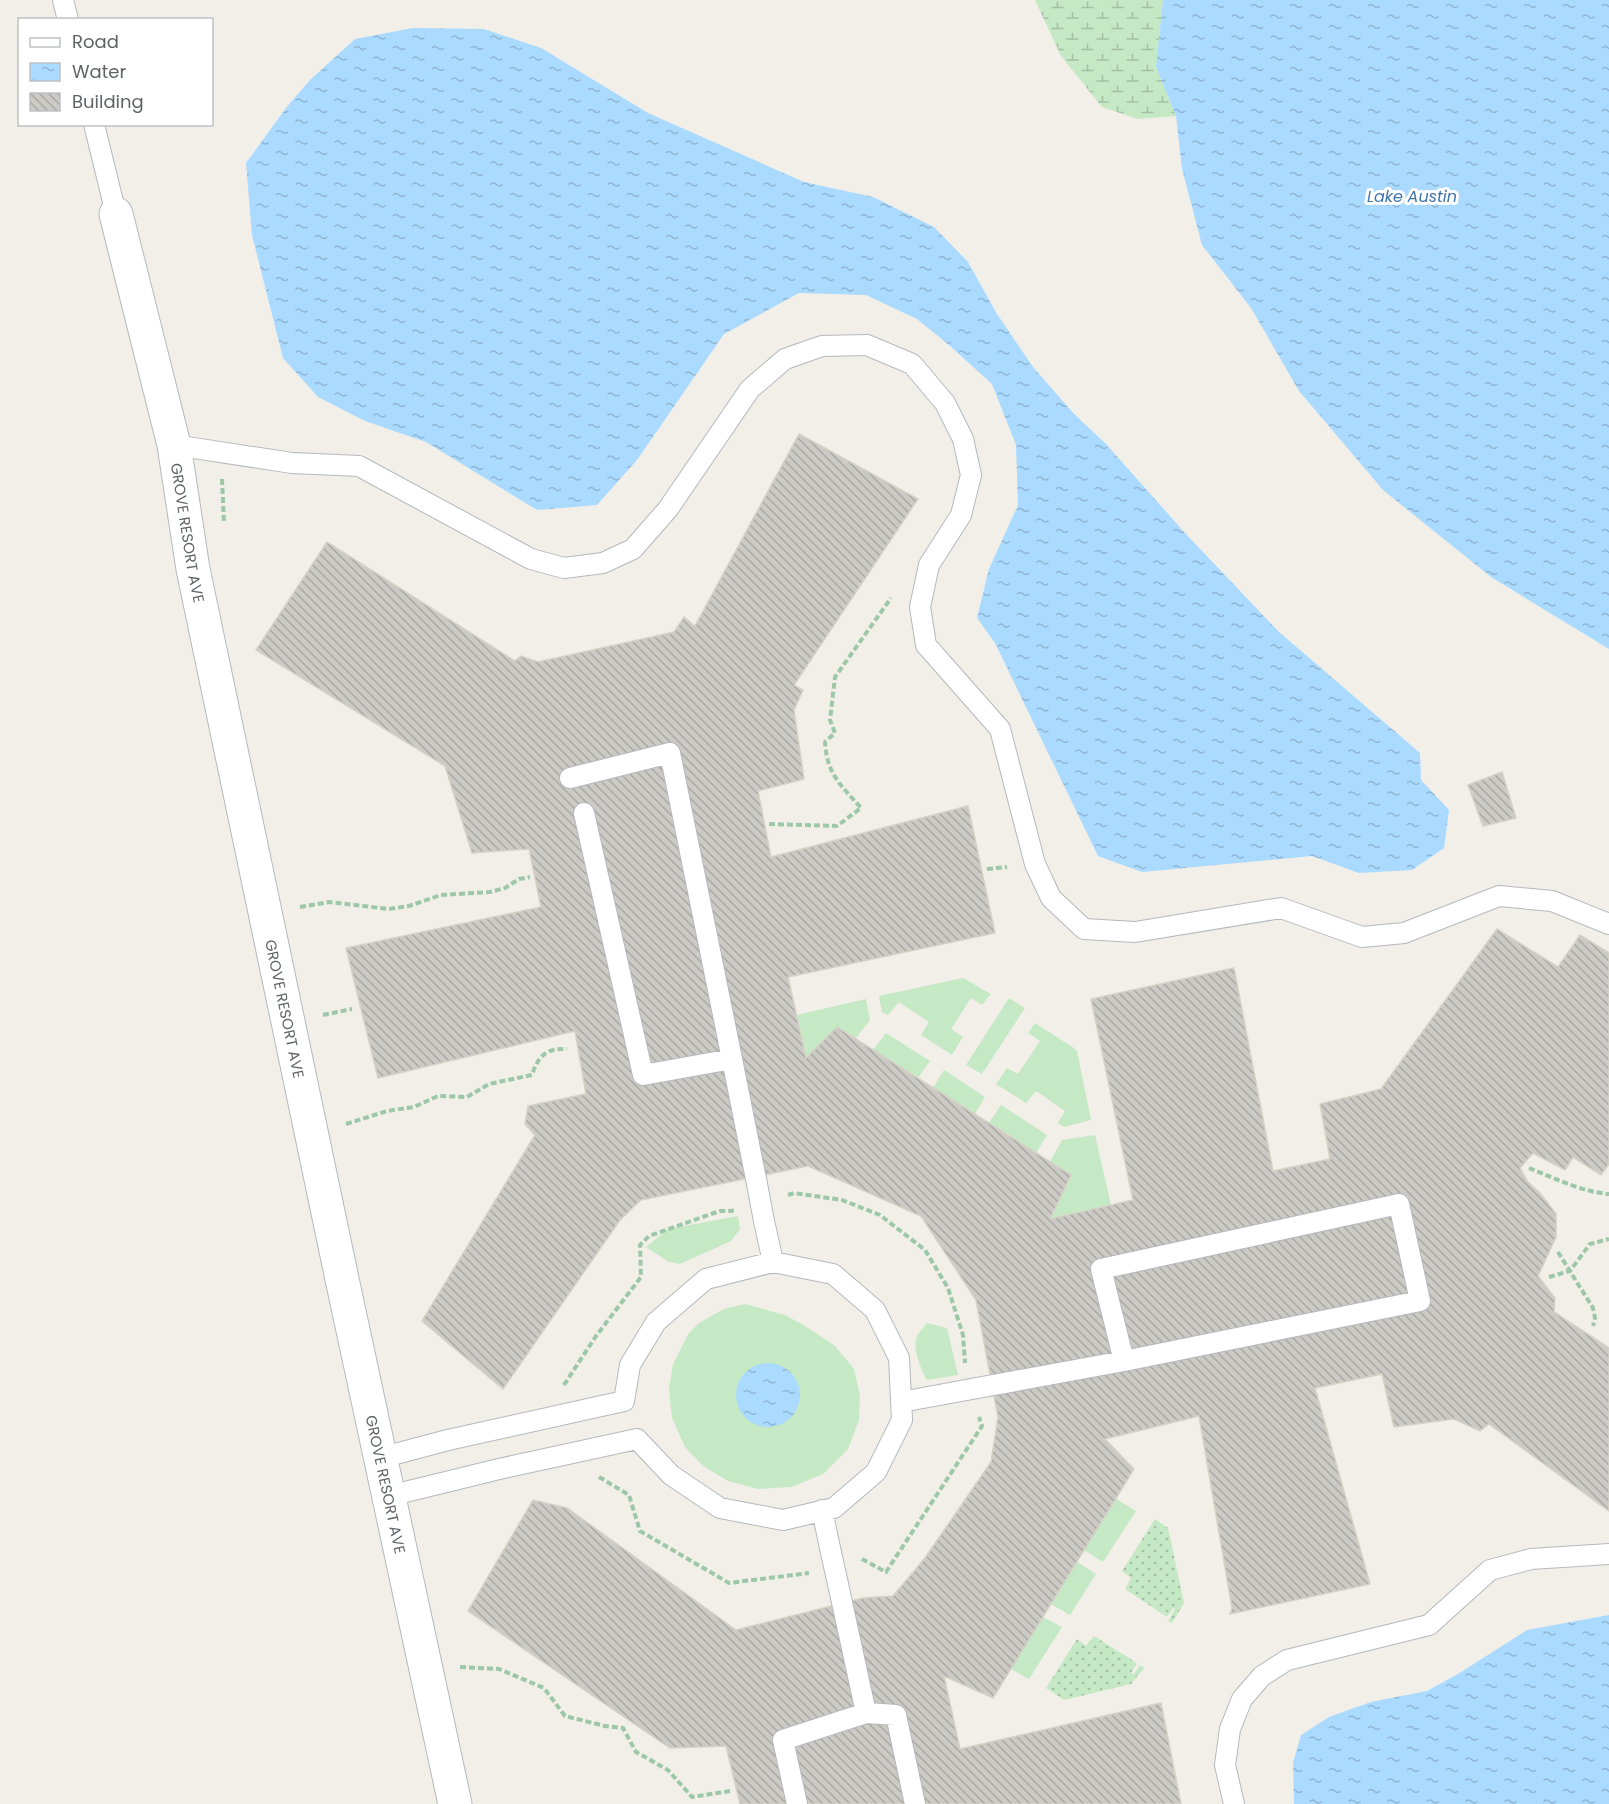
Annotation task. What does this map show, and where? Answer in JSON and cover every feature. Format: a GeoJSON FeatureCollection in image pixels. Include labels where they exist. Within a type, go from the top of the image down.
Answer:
{"type":"FeatureCollection","features":[{"type":"Feature","properties":{"kind":"street","name":"GROVE RESORT AVE"},"geometry":{"type":"LineString","coordinates":[[116,214],[174,444],[193,569],[454,1804]]}},
{"type":"Feature","properties":{"kind":"lane"},"geometry":{"type":"LineString","coordinates":[[63,0],[68,18]]}},
{"type":"Feature","properties":{"kind":"lane"},"geometry":{"type":"LineString","coordinates":[[94,126],[116,214]]}},
{"type":"Feature","properties":{"kind":"lane"},"geometry":{"type":"LineString","coordinates":[[174,444],[292,463],[359,466],[531,559],[564,568],[603,563],[633,549],[668,509],[750,389],[785,359],[822,346],[867,345],[912,364],[945,403],[963,439],[971,475],[961,515],[929,565],[920,607],[926,645],[1000,729],[1035,864],[1051,898],[1084,929],[1135,932],[1281,908],[1362,937],[1404,933],[1499,896],[1552,901],[1609,924]]}},
{"type":"Feature","properties":{"kind":"lane"},"geometry":{"type":"LineString","coordinates":[[570,778],[670,753],[773,1262]]}},
{"type":"Feature","properties":{"kind":"lane"},"geometry":{"type":"LineString","coordinates":[[584,813],[643,1075],[732,1059]]}},
{"type":"Feature","properties":{"kind":"lane"},"geometry":{"type":"LineString","coordinates":[[901,1402],[1124,1361],[1420,1301],[1399,1204],[1101,1269],[1124,1361]]}},
{"type":"Feature","properties":{"kind":"lane"},"geometry":{"type":"LineString","coordinates":[[380,1458],[448,1440],[624,1401],[630,1365],[656,1322],[705,1279],[773,1262],[833,1274],[875,1310],[899,1358],[902,1420],[876,1472],[834,1508],[783,1520],[720,1508],[671,1475],[637,1439],[389,1496]]}},
{"type":"Feature","properties":{"kind":"lane"},"geometry":{"type":"LineString","coordinates":[[822,1510],[866,1713]]}},
{"type":"Feature","properties":{"kind":"lane"},"geometry":{"type":"LineString","coordinates":[[1234,1804],[1225,1765],[1230,1729],[1242,1700],[1262,1677],[1287,1660],[1429,1625],[1490,1570],[1531,1559],[1609,1554]]}},
{"type":"Feature","properties":{"kind":"lane"},"geometry":{"type":"LineString","coordinates":[[797,1804],[783,1740],[866,1713],[896,1715],[915,1804]]}},
{"type":"Feature","properties":{"kind":"path"},"geometry":{"type":"LineString","coordinates":[[769,825],[837,826],[861,808],[831,772],[826,756],[825,742],[835,733],[830,720],[835,677],[901,586],[927,577]]}},
{"type":"Feature","properties":{"kind":"path"},"geometry":{"type":"LineString","coordinates":[[300,907],[329,902],[389,909],[409,906],[441,895],[490,892],[505,888],[519,879],[530,877]]}},
{"type":"Feature","properties":{"kind":"path"},"geometry":{"type":"LineString","coordinates":[[323,1015],[352,1009]]}},
{"type":"Feature","properties":{"kind":"path"},"geometry":{"type":"LineString","coordinates":[[346,1124],[387,1111],[414,1107],[438,1096],[467,1097],[489,1084],[532,1075],[536,1060],[553,1048],[567,1049]]}},
{"type":"Feature","properties":{"kind":"path"},"geometry":{"type":"LineString","coordinates":[[1529,1168],[1554,1179],[1609,1194]]}},
{"type":"Feature","properties":{"kind":"path"},"geometry":{"type":"LineString","coordinates":[[783,1196],[794,1193],[842,1200],[880,1215],[925,1250],[948,1288],[963,1335],[964,1359],[982,1426],[886,1572],[862,1559],[852,1561]]}},
{"type":"Feature","properties":{"kind":"path"},"geometry":{"type":"LineString","coordinates":[[729,1200],[732,1211]]}},
{"type":"Feature","properties":{"kind":"path"},"geometry":{"type":"LineString","coordinates":[[557,1389],[564,1385],[596,1336],[641,1277],[640,1245],[649,1236],[720,1211],[742,1208]]}},
{"type":"Feature","properties":{"kind":"path"},"geometry":{"type":"LineString","coordinates":[[1549,1277],[1570,1271],[1590,1244],[1609,1239]]}},
{"type":"Feature","properties":{"kind":"path"},"geometry":{"type":"LineString","coordinates":[[1558,1252],[1593,1308],[1595,1317],[1593,1326]]}},
{"type":"Feature","properties":{"kind":"path"},"geometry":{"type":"LineString","coordinates":[[590,1477],[600,1477],[629,1495],[640,1531],[729,1583],[812,1572]]}},
{"type":"Feature","properties":{"kind":"path"},"geometry":{"type":"LineString","coordinates":[[459,1667],[499,1669],[544,1688],[565,1716],[623,1728],[636,1752],[668,1770],[692,1797],[730,1791]]}},
{"type":"Feature","properties":{"kind":"green space"},"geometry":{"type":"Polygon","coordinates":[[[1035,0],[1163,0],[1156,67],[1176,116],[1138,119],[1102,107],[1061,56],[1035,0]]]}},
{"type":"Feature","properties":{"kind":"green space"},"geometry":{"type":"Polygon","coordinates":[[[963,978],[991,994],[982,1005],[971,998],[951,1029],[963,1037],[952,1055],[921,1035],[929,1022],[899,1002],[888,1015],[882,1012],[879,996],[963,978]]]}},
{"type":"Feature","properties":{"kind":"green space"},"geometry":{"type":"Polygon","coordinates":[[[1009,998],[1025,1008],[982,1074],[966,1065],[1009,998]]]}},
{"type":"Feature","properties":{"kind":"green space"},"geometry":{"type":"Polygon","coordinates":[[[866,999],[870,1020],[856,1038],[837,1027],[806,1058],[797,1015],[866,999]]]}},
{"type":"Feature","properties":{"kind":"green space"},"geometry":{"type":"Polygon","coordinates":[[[1035,1023],[1077,1051],[1091,1120],[1064,1127],[1058,1123],[1065,1111],[1036,1091],[1026,1103],[996,1084],[1007,1068],[1018,1074],[1040,1041],[1028,1033],[1035,1023]]]}},
{"type":"Feature","properties":{"kind":"green space"},"geometry":{"type":"Polygon","coordinates":[[[886,1033],[930,1061],[918,1078],[873,1050],[886,1033]]]}},
{"type":"Feature","properties":{"kind":"green space"},"geometry":{"type":"Polygon","coordinates":[[[944,1070],[985,1097],[975,1114],[933,1088],[944,1070]]]}},
{"type":"Feature","properties":{"kind":"green space"},"geometry":{"type":"Polygon","coordinates":[[[1001,1105],[1047,1135],[1036,1153],[989,1123],[1001,1105]]]}},
{"type":"Feature","properties":{"kind":"green space"},"geometry":{"type":"Polygon","coordinates":[[[1095,1135],[1111,1205],[1050,1219],[1071,1176],[1050,1162],[1062,1140],[1095,1135]]]}},
{"type":"Feature","properties":{"kind":"green space"},"geometry":{"type":"Polygon","coordinates":[[[738,1216],[740,1229],[731,1241],[680,1264],[669,1262],[646,1247],[668,1229],[738,1216]]]}},
{"type":"Feature","properties":{"kind":"green space"},"geometry":{"type":"Polygon","coordinates":[[[745,1304],[785,1315],[805,1326],[835,1346],[854,1369],[860,1396],[859,1420],[848,1449],[823,1474],[791,1487],[758,1489],[728,1481],[703,1466],[685,1447],[672,1418],[669,1390],[673,1364],[689,1333],[699,1323],[724,1309],[745,1304]]]}},
{"type":"Feature","properties":{"kind":"green space"},"geometry":{"type":"Polygon","coordinates":[[[927,1323],[947,1328],[958,1375],[927,1380],[916,1353],[916,1341],[927,1323]]]}},
{"type":"Feature","properties":{"kind":"green space"},"geometry":{"type":"Polygon","coordinates":[[[1116,1499],[1136,1511],[1103,1562],[1084,1550],[1116,1499]]]}},
{"type":"Feature","properties":{"kind":"green space"},"geometry":{"type":"Polygon","coordinates":[[[1155,1519],[1168,1528],[1184,1603],[1172,1623],[1168,1621],[1175,1609],[1173,1608],[1167,1617],[1125,1589],[1131,1578],[1122,1571],[1155,1519]]]}},
{"type":"Feature","properties":{"kind":"green space"},"geometry":{"type":"Polygon","coordinates":[[[1077,1562],[1096,1574],[1070,1615],[1051,1604],[1077,1562]]]}},
{"type":"Feature","properties":{"kind":"green space"},"geometry":{"type":"Polygon","coordinates":[[[1043,1617],[1062,1627],[1029,1679],[1011,1669],[1043,1617]]]}},
{"type":"Feature","properties":{"kind":"green space"},"geometry":{"type":"Polygon","coordinates":[[[1094,1636],[1137,1663],[1131,1673],[1134,1674],[1140,1665],[1144,1668],[1131,1684],[1064,1700],[1046,1688],[1077,1639],[1086,1646],[1094,1636]]]}},
{"type":"Feature","properties":{"kind":"water","name":"Lake Austin"},"geometry":{"type":"Polygon","coordinates":[[[1163,0],[1609,0],[1609,649],[1491,577],[1383,490],[1299,391],[1251,308],[1202,245],[1182,169],[1176,116],[1156,67],[1163,0]]]}},
{"type":"Feature","properties":{"kind":"water"},"geometry":{"type":"Polygon","coordinates":[[[413,28],[484,29],[541,48],[648,113],[804,182],[873,197],[934,227],[968,262],[997,314],[1033,367],[1074,414],[1106,444],[1185,533],[1279,632],[1420,753],[1421,780],[1449,810],[1444,848],[1412,870],[1359,873],[1312,856],[1142,872],[1098,856],[995,643],[977,618],[989,569],[1018,505],[1016,445],[992,384],[917,319],[866,295],[799,293],[724,334],[637,460],[597,505],[537,510],[426,442],[365,421],[318,397],[283,358],[252,235],[246,163],[286,108],[310,80],[355,39],[413,28]]]}},
{"type":"Feature","properties":{"kind":"water"},"geometry":{"type":"Polygon","coordinates":[[[762,1363],[774,1363],[791,1372],[798,1383],[800,1395],[798,1407],[791,1418],[774,1427],[762,1427],[750,1422],[741,1413],[736,1401],[736,1389],[741,1377],[750,1368],[762,1363]]]}},
{"type":"Feature","properties":{"kind":"water"},"geometry":{"type":"Polygon","coordinates":[[[1609,1615],[1609,1804],[1294,1804],[1293,1763],[1301,1735],[1329,1717],[1371,1702],[1427,1691],[1527,1630],[1609,1615]]]}},
{"type":"Feature","properties":{"kind":"building"},"geometry":{"type":"Polygon","coordinates":[[[799,434],[918,499],[794,685],[803,690],[794,710],[804,779],[758,791],[771,857],[968,806],[995,933],[788,977],[806,1058],[837,1027],[1071,1175],[1050,1219],[1133,1200],[1091,999],[1234,968],[1273,1171],[1330,1159],[1320,1104],[1381,1089],[1497,929],[1558,967],[1580,935],[1609,953],[1609,1164],[1601,1175],[1573,1157],[1565,1170],[1533,1153],[1520,1168],[1528,1182],[1556,1214],[1556,1237],[1538,1276],[1555,1298],[1554,1312],[1609,1348],[1609,1511],[1489,1424],[1480,1431],[1454,1419],[1394,1427],[1382,1374],[1315,1388],[1370,1584],[1230,1614],[1232,1608],[1199,1416],[1105,1439],[1134,1469],[993,1698],[944,1676],[960,1749],[1161,1703],[1181,1804],[740,1804],[726,1746],[670,1748],[468,1611],[533,1500],[567,1508],[736,1630],[863,1598],[893,1596],[925,1558],[991,1462],[998,1417],[976,1300],[921,1216],[808,1166],[641,1200],[620,1220],[503,1389],[422,1321],[535,1135],[525,1124],[528,1106],[586,1094],[575,1031],[378,1078],[346,948],[541,907],[529,849],[472,853],[445,766],[256,650],[327,542],[515,661],[521,656],[538,662],[674,632],[684,617],[695,626],[799,434]]]}},
{"type":"Feature","properties":{"kind":"building"},"geometry":{"type":"Polygon","coordinates":[[[1502,772],[1516,818],[1483,826],[1468,785],[1502,772]]]}}]}
